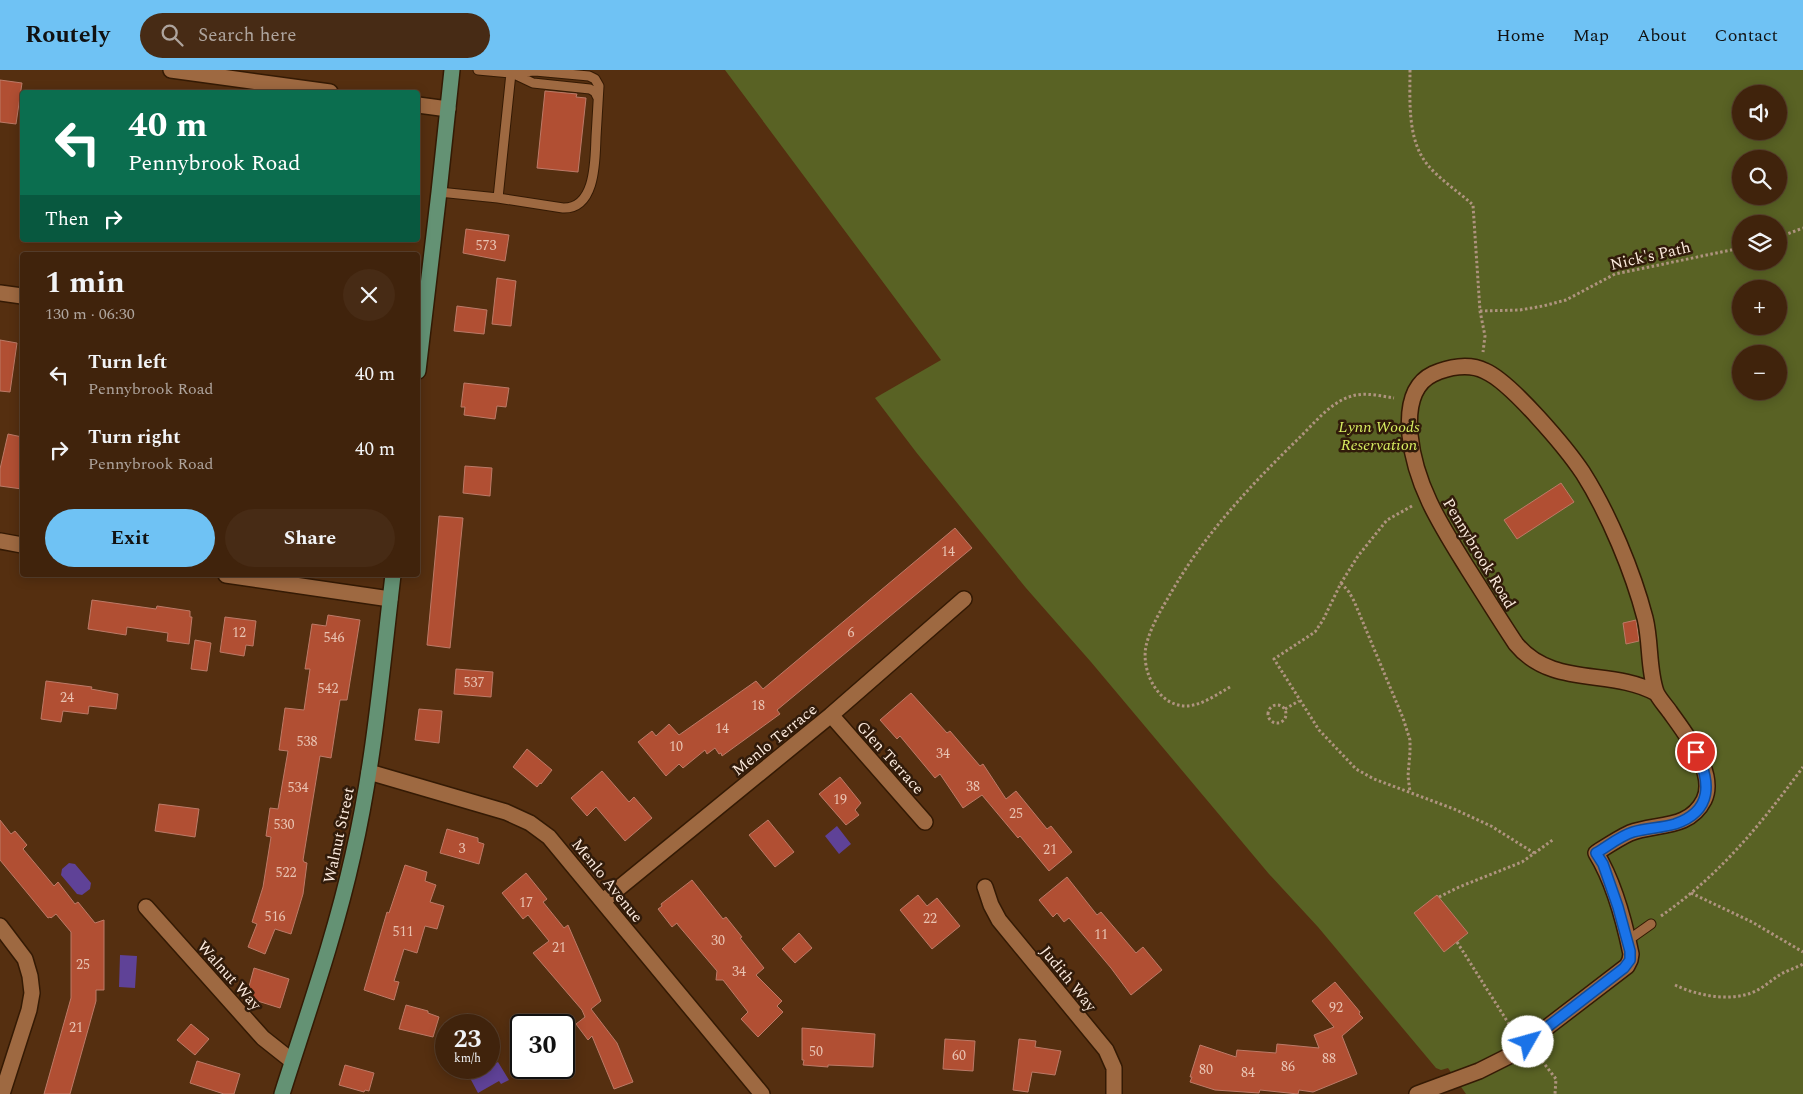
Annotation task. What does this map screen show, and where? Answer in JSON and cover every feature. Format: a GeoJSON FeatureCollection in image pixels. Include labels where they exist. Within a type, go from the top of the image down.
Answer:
{"type":"FeatureCollection","features":[{"type":"Feature","properties":{"kind":"main road"},"geometry":{"type":"LineString","coordinates":[[420,344],[452,70]]}},
{"type":"Feature","properties":{"kind":"main road","name":"Walnut Street"},"geometry":{"type":"LineString","coordinates":[[282,1094],[341,906],[357,837],[369,772],[393,577]]}},
{"type":"Feature","properties":{"kind":"street"},"geometry":{"type":"LineString","coordinates":[[171,70],[316,90]]}},
{"type":"Feature","properties":{"kind":"street"},"geometry":{"type":"LineString","coordinates":[[420,105],[448,109]]}},
{"type":"Feature","properties":{"kind":"street"},"geometry":{"type":"LineString","coordinates":[[0,293],[20,296]]}},
{"type":"Feature","properties":{"kind":"street","name":"Pennybrook Road"},"geometry":{"type":"LineString","coordinates":[[1417,1094],[1479,1071],[1511,1055],[1627,966],[1631,954],[1618,907],[1603,864],[1596,853],[1629,834],[1676,824],[1688,818],[1703,802],[1706,792],[1704,769],[1691,741],[1656,693],[1638,684],[1555,670],[1535,662],[1524,654],[1507,630],[1446,535],[1427,498],[1414,460],[1410,435],[1412,400],[1417,389],[1430,375],[1458,367],[1481,369],[1497,377],[1546,428],[1583,474],[1624,556],[1645,618],[1656,693]]}},
{"type":"Feature","properties":{"kind":"street"},"geometry":{"type":"LineString","coordinates":[[0,542],[20,545]]}},
{"type":"Feature","properties":{"kind":"street"},"geometry":{"type":"LineString","coordinates":[[258,577],[291,579],[390,599]]}},
{"type":"Feature","properties":{"kind":"street","name":"Menlo Terrace"},"geometry":{"type":"LineString","coordinates":[[603,901],[831,715],[964,599]]}},
{"type":"Feature","properties":{"kind":"street","name":"Glen Terrace"},"geometry":{"type":"LineString","coordinates":[[831,715],[925,822]]}},
{"type":"Feature","properties":{"kind":"street","name":"Menlo Avenue"},"geometry":{"type":"LineString","coordinates":[[369,772],[499,810],[530,823],[549,837],[557,844],[762,1094]]}},
{"type":"Feature","properties":{"kind":"street","name":"Judith Way"},"geometry":{"type":"LineString","coordinates":[[985,887],[991,905],[999,920],[1106,1050],[1114,1068],[1114,1094]]}},
{"type":"Feature","properties":{"kind":"street","name":"Walnut Way"},"geometry":{"type":"LineString","coordinates":[[146,906],[263,1038],[292,1061]]}},
{"type":"Feature","properties":{"kind":"street"},"geometry":{"type":"LineString","coordinates":[[0,926],[25,959],[32,993],[2,1094]]}},
{"type":"Feature","properties":{"kind":"lane"},"geometry":{"type":"LineString","coordinates":[[439,192],[568,208],[577,205],[588,192],[594,169],[599,86],[596,80],[591,77],[534,71],[511,73],[478,70]]}},
{"type":"Feature","properties":{"kind":"lane"},"geometry":{"type":"LineString","coordinates":[[498,198],[511,73]]}},
{"type":"Feature","properties":{"kind":"lane"},"geometry":{"type":"LineString","coordinates":[[1627,941],[1652,924]]}},
{"type":"Feature","properties":{"kind":"path"},"geometry":{"type":"LineString","coordinates":[[1410,70],[1413,132],[1417,148],[1427,164],[1473,205],[1480,311],[1485,336],[1481,369]]}},
{"type":"Feature","properties":{"kind":"path"},"geometry":{"type":"LineString","coordinates":[[1787,234],[1803,228]]}},
{"type":"Feature","properties":{"kind":"path","name":"Nick's Path"},"geometry":{"type":"LineString","coordinates":[[1480,311],[1520,310],[1543,306],[1566,300],[1615,274],[1732,250]]}},
{"type":"Feature","properties":{"kind":"path"},"geometry":{"type":"LineString","coordinates":[[1230,687],[1209,700],[1195,705],[1177,705],[1160,693],[1147,673],[1146,645],[1158,615],[1180,576],[1226,512],[1331,407],[1352,396],[1362,395],[1412,400]]}},
{"type":"Feature","properties":{"kind":"path"},"geometry":{"type":"LineString","coordinates":[[1427,498],[1387,520],[1358,556],[1341,583],[1315,632],[1274,660],[1319,730],[1356,769],[1374,779],[1491,826],[1534,853]]}},
{"type":"Feature","properties":{"kind":"path"},"geometry":{"type":"LineString","coordinates":[[1341,583],[1354,600],[1403,718],[1410,740],[1408,776],[1410,792]]}},
{"type":"Feature","properties":{"kind":"path"},"geometry":{"type":"LineString","coordinates":[[1284,709],[1299,701]]}},
{"type":"Feature","properties":{"kind":"path"},"geometry":{"type":"LineString","coordinates":[[1279,706],[1284,709],[1286,716],[1282,722],[1275,723],[1270,720],[1268,713],[1272,707],[1279,706]]}},
{"type":"Feature","properties":{"kind":"path"},"geometry":{"type":"LineString","coordinates":[[1652,924],[1718,871],[1750,836],[1803,767]]}},
{"type":"Feature","properties":{"kind":"path"},"geometry":{"type":"LineString","coordinates":[[1439,897],[1522,862],[1554,839]]}},
{"type":"Feature","properties":{"kind":"path"},"geometry":{"type":"LineString","coordinates":[[1691,893],[1752,922],[1803,952]]}},
{"type":"Feature","properties":{"kind":"path"},"geometry":{"type":"LineString","coordinates":[[1457,942],[1525,1044],[1556,1079],[1555,1094]]}},
{"type":"Feature","properties":{"kind":"path"},"geometry":{"type":"LineString","coordinates":[[1675,985],[1692,992],[1710,995],[1748,994],[1803,964]]}},
{"type":"Feature","properties":{"kind":"green space","name":"Lynn Woods Reservation"},"geometry":{"type":"Polygon","coordinates":[[[725,70],[1803,70],[1803,1094],[1466,1094],[1448,1068],[1441,1070],[1436,1068],[1318,927],[1269,874],[1091,662],[1026,588],[875,398],[941,360],[725,70]]]}},
{"type":"Feature","properties":{"kind":"shaded area"},"geometry":{"type":"Polygon","coordinates":[[[837,826],[851,844],[839,854],[825,836],[837,826]]]}},
{"type":"Feature","properties":{"kind":"shaded area"},"geometry":{"type":"Polygon","coordinates":[[[69,863],[75,864],[91,883],[90,889],[82,895],[77,894],[61,875],[62,869],[69,863]]]}},
{"type":"Feature","properties":{"kind":"shaded area"},"geometry":{"type":"Polygon","coordinates":[[[120,955],[137,956],[135,988],[119,987],[120,955]]]}},
{"type":"Feature","properties":{"kind":"shaded area"},"geometry":{"type":"Polygon","coordinates":[[[500,1065],[509,1080],[501,1084],[499,1081],[478,1093],[471,1079],[500,1079],[500,1065]]]}},
{"type":"Feature","properties":{"kind":"building"},"geometry":{"type":"Polygon","coordinates":[[[0,80],[22,83],[16,124],[0,122],[0,80]]]}},
{"type":"Feature","properties":{"kind":"building"},"geometry":{"type":"Polygon","coordinates":[[[545,91],[577,94],[576,97],[586,98],[578,172],[537,168],[545,91]]]}},
{"type":"Feature","properties":{"kind":"building"},"geometry":{"type":"Polygon","coordinates":[[[466,229],[509,235],[505,261],[463,253],[466,229]]]}},
{"type":"Feature","properties":{"kind":"building"},"geometry":{"type":"Polygon","coordinates":[[[497,278],[516,281],[511,326],[492,324],[497,278]]]}},
{"type":"Feature","properties":{"kind":"building"},"geometry":{"type":"Polygon","coordinates":[[[457,306],[487,310],[484,334],[454,331],[457,306]]]}},
{"type":"Feature","properties":{"kind":"building"},"geometry":{"type":"Polygon","coordinates":[[[0,340],[17,343],[10,392],[0,391],[0,340]]]}},
{"type":"Feature","properties":{"kind":"building"},"geometry":{"type":"Polygon","coordinates":[[[464,383],[509,388],[506,407],[497,406],[495,419],[464,415],[465,407],[461,407],[464,383]]]}},
{"type":"Feature","properties":{"kind":"building"},"geometry":{"type":"Polygon","coordinates":[[[8,434],[20,437],[20,489],[0,486],[0,469],[8,434]]]}},
{"type":"Feature","properties":{"kind":"building"},"geometry":{"type":"Polygon","coordinates":[[[465,466],[492,468],[490,496],[463,493],[465,466]]]}},
{"type":"Feature","properties":{"kind":"building"},"geometry":{"type":"Polygon","coordinates":[[[1561,483],[1574,502],[1517,539],[1504,520],[1561,483]]]}},
{"type":"Feature","properties":{"kind":"building"},"geometry":{"type":"Polygon","coordinates":[[[439,516],[463,518],[450,648],[427,645],[439,516]]]}},
{"type":"Feature","properties":{"kind":"building"},"geometry":{"type":"Polygon","coordinates":[[[955,528],[972,548],[777,710],[780,714],[722,756],[715,748],[707,754],[705,750],[683,768],[679,764],[666,776],[638,742],[652,731],[656,736],[669,724],[679,735],[756,681],[763,689],[955,528]]]}},
{"type":"Feature","properties":{"kind":"building"},"geometry":{"type":"Polygon","coordinates":[[[92,600],[156,609],[157,606],[190,611],[190,617],[192,617],[189,644],[167,641],[168,633],[127,627],[126,635],[88,629],[92,600]]]}},
{"type":"Feature","properties":{"kind":"building"},"geometry":{"type":"Polygon","coordinates":[[[328,615],[360,620],[347,700],[340,700],[331,758],[320,756],[303,860],[307,863],[303,894],[291,934],[275,929],[265,954],[248,947],[257,924],[252,922],[263,887],[271,837],[266,836],[270,808],[278,809],[288,751],[279,750],[285,708],[304,710],[310,669],[305,669],[312,624],[326,626],[328,615]]]}},
{"type":"Feature","properties":{"kind":"building"},"geometry":{"type":"Polygon","coordinates":[[[225,617],[256,621],[253,646],[246,645],[244,656],[220,652],[225,617]]]}},
{"type":"Feature","properties":{"kind":"building"},"geometry":{"type":"Polygon","coordinates":[[[1636,620],[1639,641],[1626,644],[1623,623],[1636,620]]]}},
{"type":"Feature","properties":{"kind":"building"},"geometry":{"type":"Polygon","coordinates":[[[195,640],[211,643],[207,671],[191,669],[195,640]]]}},
{"type":"Feature","properties":{"kind":"building"},"geometry":{"type":"Polygon","coordinates":[[[456,669],[493,672],[491,697],[454,694],[456,669]]]}},
{"type":"Feature","properties":{"kind":"building"},"geometry":{"type":"Polygon","coordinates":[[[46,681],[92,687],[91,689],[118,694],[116,709],[89,706],[88,714],[63,711],[61,722],[41,719],[46,681]]]}},
{"type":"Feature","properties":{"kind":"building"},"geometry":{"type":"Polygon","coordinates":[[[911,693],[947,733],[950,731],[980,766],[983,764],[1006,799],[1016,791],[1047,829],[1051,826],[1072,852],[1049,871],[982,795],[963,808],[940,774],[935,778],[900,736],[897,739],[880,720],[911,693]]]}},
{"type":"Feature","properties":{"kind":"building"},"geometry":{"type":"Polygon","coordinates":[[[419,709],[442,711],[439,743],[415,740],[419,709]]]}},
{"type":"Feature","properties":{"kind":"building"},"geometry":{"type":"Polygon","coordinates":[[[527,749],[552,770],[537,787],[513,767],[527,749]]]}},
{"type":"Feature","properties":{"kind":"building"},"geometry":{"type":"Polygon","coordinates":[[[602,771],[629,802],[634,797],[652,818],[625,841],[596,807],[587,816],[571,798],[602,771]]]}},
{"type":"Feature","properties":{"kind":"building"},"geometry":{"type":"Polygon","coordinates":[[[840,777],[861,803],[855,810],[859,815],[846,825],[819,794],[840,777]]]}},
{"type":"Feature","properties":{"kind":"building"},"geometry":{"type":"Polygon","coordinates":[[[159,804],[199,809],[195,837],[155,831],[159,804]]]}},
{"type":"Feature","properties":{"kind":"building"},"geometry":{"type":"Polygon","coordinates":[[[0,820],[11,834],[15,831],[27,845],[23,849],[54,886],[58,882],[75,904],[78,902],[95,923],[104,920],[104,990],[96,990],[96,1001],[70,1094],[44,1094],[71,998],[71,932],[56,914],[48,918],[0,860],[0,820]]]}},
{"type":"Feature","properties":{"kind":"building"},"geometry":{"type":"Polygon","coordinates":[[[768,820],[794,852],[775,867],[749,835],[768,820]]]}},
{"type":"Feature","properties":{"kind":"building"},"geometry":{"type":"Polygon","coordinates":[[[447,829],[478,838],[478,842],[484,844],[479,864],[440,853],[447,829]]]}},
{"type":"Feature","properties":{"kind":"building"},"geometry":{"type":"Polygon","coordinates":[[[405,865],[427,872],[425,881],[436,885],[430,902],[444,906],[437,929],[425,926],[417,953],[404,949],[394,981],[399,982],[394,1000],[364,990],[387,912],[389,913],[405,865]]]}},
{"type":"Feature","properties":{"kind":"building"},"geometry":{"type":"Polygon","coordinates":[[[526,873],[547,899],[543,902],[564,928],[568,925],[601,1001],[591,1009],[617,1043],[633,1082],[614,1089],[592,1036],[588,1040],[576,1024],[585,1017],[582,1010],[533,953],[549,941],[528,915],[523,919],[502,893],[526,873]]]}},
{"type":"Feature","properties":{"kind":"building"},"geometry":{"type":"Polygon","coordinates":[[[1067,877],[1097,915],[1101,912],[1136,953],[1143,947],[1162,970],[1131,995],[1069,918],[1064,922],[1057,913],[1053,917],[1039,900],[1067,877]]]}},
{"type":"Feature","properties":{"kind":"building"},"geometry":{"type":"Polygon","coordinates":[[[692,880],[723,919],[726,917],[742,937],[740,938],[764,968],[756,975],[782,1001],[777,1006],[783,1012],[758,1037],[741,1019],[748,1012],[723,980],[716,980],[717,971],[677,923],[672,927],[658,909],[662,906],[661,904],[692,880]]]}},
{"type":"Feature","properties":{"kind":"building"},"geometry":{"type":"Polygon","coordinates":[[[918,895],[927,906],[937,898],[960,926],[932,949],[900,910],[918,895]]]}},
{"type":"Feature","properties":{"kind":"building"},"geometry":{"type":"Polygon","coordinates":[[[1437,895],[1468,933],[1444,952],[1414,913],[1437,895]]]}},
{"type":"Feature","properties":{"kind":"building"},"geometry":{"type":"Polygon","coordinates":[[[799,933],[812,948],[795,963],[782,949],[799,933]]]}},
{"type":"Feature","properties":{"kind":"building"},"geometry":{"type":"Polygon","coordinates":[[[254,968],[289,979],[280,1008],[248,998],[250,990],[248,990],[254,968]]]}},
{"type":"Feature","properties":{"kind":"building"},"geometry":{"type":"Polygon","coordinates":[[[1335,982],[1363,1018],[1342,1036],[1357,1074],[1313,1092],[1299,1090],[1298,1094],[1260,1090],[1259,1093],[1215,1090],[1190,1082],[1200,1045],[1236,1057],[1237,1050],[1276,1053],[1277,1044],[1319,1048],[1314,1035],[1334,1027],[1312,1001],[1335,982]]]}},
{"type":"Feature","properties":{"kind":"building"},"geometry":{"type":"Polygon","coordinates":[[[406,1005],[428,1011],[428,1013],[435,1016],[433,1037],[399,1029],[406,1005]]]}},
{"type":"Feature","properties":{"kind":"building"},"geometry":{"type":"Polygon","coordinates":[[[191,1024],[209,1039],[195,1055],[177,1040],[191,1024]]]}},
{"type":"Feature","properties":{"kind":"building"},"geometry":{"type":"Polygon","coordinates":[[[802,1028],[875,1034],[873,1067],[803,1065],[802,1028]]]}},
{"type":"Feature","properties":{"kind":"building"},"geometry":{"type":"Polygon","coordinates":[[[945,1039],[975,1041],[973,1071],[943,1069],[945,1039]]]}},
{"type":"Feature","properties":{"kind":"building"},"geometry":{"type":"Polygon","coordinates":[[[1019,1039],[1036,1041],[1035,1047],[1061,1051],[1055,1075],[1032,1072],[1028,1092],[1013,1090],[1019,1039]]]}},
{"type":"Feature","properties":{"kind":"building"},"geometry":{"type":"Polygon","coordinates":[[[197,1061],[240,1074],[234,1094],[224,1094],[190,1083],[197,1061]]]}},
{"type":"Feature","properties":{"kind":"building"},"geometry":{"type":"Polygon","coordinates":[[[345,1065],[374,1073],[369,1091],[365,1090],[364,1092],[339,1085],[345,1065]]]}},
{"type":"Feature","properties":{"kind":"route"},"geometry":{"type":"LineString","coordinates":[[1528,1042],[1627,966],[1631,954],[1618,907],[1603,864],[1596,853],[1629,834],[1676,824],[1695,813],[1703,802],[1707,786],[1704,769],[1696,752]]}}]}
